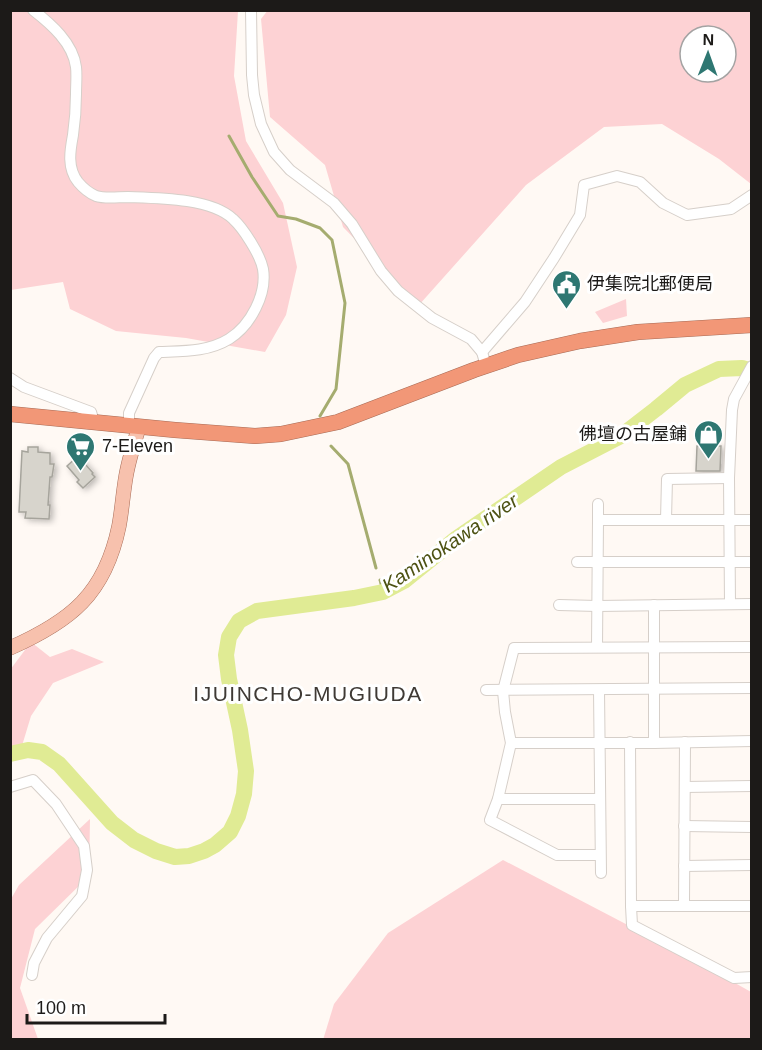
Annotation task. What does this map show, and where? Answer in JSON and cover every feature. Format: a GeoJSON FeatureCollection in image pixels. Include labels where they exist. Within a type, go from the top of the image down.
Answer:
{"type":"FeatureCollection","features":[{"type":"Feature","properties":{"kind":"highway"},"geometry":{"type":"LineString","coordinates":[[10,414],[255,436],[281,434],[338,422],[484,359],[518,355],[580,341],[638,332],[752,325]]}},
{"type":"Feature","properties":{"kind":"main road"},"geometry":{"type":"LineString","coordinates":[[10,648],[47,631],[60,622],[80,604],[97,584],[105,570],[116,538],[134,426]]}},
{"type":"Feature","properties":{"kind":"street"},"geometry":{"type":"LineString","coordinates":[[33,10],[65,41],[75,61],[75,118],[70,169],[78,182],[86,190],[100,197],[189,201],[221,210],[233,219],[256,250],[263,269],[262,291],[250,319],[229,339],[198,351],[159,352],[154,358],[129,412],[134,426]]}},
{"type":"Feature","properties":{"kind":"street"},"geometry":{"type":"LineString","coordinates":[[251,10],[254,95],[261,124],[274,152],[290,170],[334,202],[398,291],[432,318],[471,339],[484,359],[525,302],[580,215],[584,184],[617,176],[640,182],[663,203],[687,215],[731,209],[752,195]]}},
{"type":"Feature","properties":{"kind":"street"},"geometry":{"type":"LineString","coordinates":[[730,604],[729,478],[732,410],[734,399],[752,366]]}},
{"type":"Feature","properties":{"kind":"street"},"geometry":{"type":"LineString","coordinates":[[10,378],[24,387],[91,412],[94,422]]}},
{"type":"Feature","properties":{"kind":"street"},"geometry":{"type":"LineString","coordinates":[[666,520],[667,479],[729,478]]}},
{"type":"Feature","properties":{"kind":"street"},"geometry":{"type":"LineString","coordinates":[[597,647],[598,504]]}},
{"type":"Feature","properties":{"kind":"street"},"geometry":{"type":"LineString","coordinates":[[598,520],[752,520]]}},
{"type":"Feature","properties":{"kind":"street"},"geometry":{"type":"LineString","coordinates":[[577,562],[752,562]]}},
{"type":"Feature","properties":{"kind":"street"},"geometry":{"type":"LineString","coordinates":[[559,605],[752,604]]}},
{"type":"Feature","properties":{"kind":"street"},"geometry":{"type":"LineString","coordinates":[[654,605],[654,742]]}},
{"type":"Feature","properties":{"kind":"street"},"geometry":{"type":"LineString","coordinates":[[600,855],[557,855],[490,820],[498,799],[511,743],[504,712],[503,691],[514,648],[752,647]]}},
{"type":"Feature","properties":{"kind":"street"},"geometry":{"type":"LineString","coordinates":[[486,690],[752,688]]}},
{"type":"Feature","properties":{"kind":"street"},"geometry":{"type":"LineString","coordinates":[[599,690],[601,873]]}},
{"type":"Feature","properties":{"kind":"street"},"geometry":{"type":"LineString","coordinates":[[511,743],[752,741]]}},
{"type":"Feature","properties":{"kind":"street"},"geometry":{"type":"LineString","coordinates":[[630,742],[632,925],[734,978],[752,977]]}},
{"type":"Feature","properties":{"kind":"street"},"geometry":{"type":"LineString","coordinates":[[684,905],[685,742]]}},
{"type":"Feature","properties":{"kind":"street"},"geometry":{"type":"LineString","coordinates":[[10,788],[33,780],[56,804],[84,846],[87,870],[82,896],[47,938],[34,963],[32,975]]}},
{"type":"Feature","properties":{"kind":"street"},"geometry":{"type":"LineString","coordinates":[[685,787],[752,786]]}},
{"type":"Feature","properties":{"kind":"street"},"geometry":{"type":"LineString","coordinates":[[498,799],[600,799]]}},
{"type":"Feature","properties":{"kind":"street"},"geometry":{"type":"LineString","coordinates":[[684,826],[752,827]]}},
{"type":"Feature","properties":{"kind":"street"},"geometry":{"type":"LineString","coordinates":[[684,866],[752,865]]}},
{"type":"Feature","properties":{"kind":"street"},"geometry":{"type":"LineString","coordinates":[[631,906],[752,906]]}},
{"type":"Feature","properties":{"kind":"shaded area"},"geometry":{"type":"Polygon","coordinates":[[[268,10],[751,11],[751,184],[719,159],[662,124],[604,127],[526,185],[419,305],[343,227],[325,165],[270,117],[261,19],[268,10]]]}},
{"type":"Feature","properties":{"kind":"shaded area"},"geometry":{"type":"Polygon","coordinates":[[[10,11],[238,11],[234,76],[246,141],[283,203],[297,267],[286,315],[265,352],[186,338],[116,331],[70,309],[63,282],[11,290],[10,11]]]}},
{"type":"Feature","properties":{"kind":"shaded area"},"geometry":{"type":"Polygon","coordinates":[[[626,299],[627,316],[603,323],[595,312],[626,299]]]}},
{"type":"Feature","properties":{"kind":"shaded area"},"geometry":{"type":"Polygon","coordinates":[[[31,642],[50,657],[72,649],[104,662],[53,683],[31,716],[21,749],[11,754],[10,670],[31,642]]]}},
{"type":"Feature","properties":{"kind":"shaded area"},"geometry":{"type":"Polygon","coordinates":[[[90,819],[89,876],[35,929],[20,988],[38,1039],[11,1040],[11,899],[19,885],[90,819]]]}},
{"type":"Feature","properties":{"kind":"shaded area"},"geometry":{"type":"Polygon","coordinates":[[[503,860],[751,992],[751,1039],[323,1040],[334,1004],[388,933],[503,860]]]}},
{"type":"Feature","properties":{"kind":"building","name":"佛壇の古屋鋪"},"geometry":{"type":"Polygon","coordinates":[[[697,446],[721,446],[720,471],[696,471],[697,446]]]}},
{"type":"Feature","properties":{"kind":"building"},"geometry":{"type":"Polygon","coordinates":[[[28,447],[38,447],[38,452],[50,453],[50,464],[54,464],[52,477],[50,477],[49,519],[25,518],[26,512],[19,512],[22,451],[28,452],[28,447]]]}},
{"type":"Feature","properties":{"kind":"building"},"geometry":{"type":"Polygon","coordinates":[[[78,456],[95,477],[83,488],[67,466],[78,456]]]}},
{"type":"Feature","properties":{"kind":"waterway"},"geometry":{"type":"LineString","coordinates":[[229,136],[252,177],[278,216],[296,219],[320,228],[332,240],[345,303],[336,389],[320,416]]}},
{"type":"Feature","properties":{"kind":"waterway","name":"Kaminokawa river"},"geometry":{"type":"LineString","coordinates":[[10,754],[28,750],[42,752],[59,764],[112,823],[134,840],[175,857],[189,856],[204,851],[230,832],[238,816],[244,794],[246,771],[226,655],[229,637],[239,621],[257,611],[383,592],[404,581],[457,538],[561,467],[621,436],[685,385],[719,369],[742,368],[752,371]]}},
{"type":"Feature","properties":{"kind":"waterway"},"geometry":{"type":"LineString","coordinates":[[331,446],[348,464],[376,568]]}},
{"type":"Feature","properties":{"kind":"waterway"},"geometry":{"type":"LineString","coordinates":[[380,580],[383,592]]}},
{"type":"Feature","properties":{"kind":"place","name":"伊集院北郵便局"},"geometry":{"type":"Point","coordinates":[566,310]}},
{"type":"Feature","properties":{"kind":"place","name":"佛壇の古屋鋪"},"geometry":{"type":"Point","coordinates":[708,460]}},
{"type":"Feature","properties":{"kind":"place","name":"7-Eleven"},"geometry":{"type":"Point","coordinates":[81,472]}},
{"type":"Feature","properties":{"kind":"district","name":"IJUINCHO-MUGIUDA"},"geometry":{"type":"Point","coordinates":[308,693]}}]}
